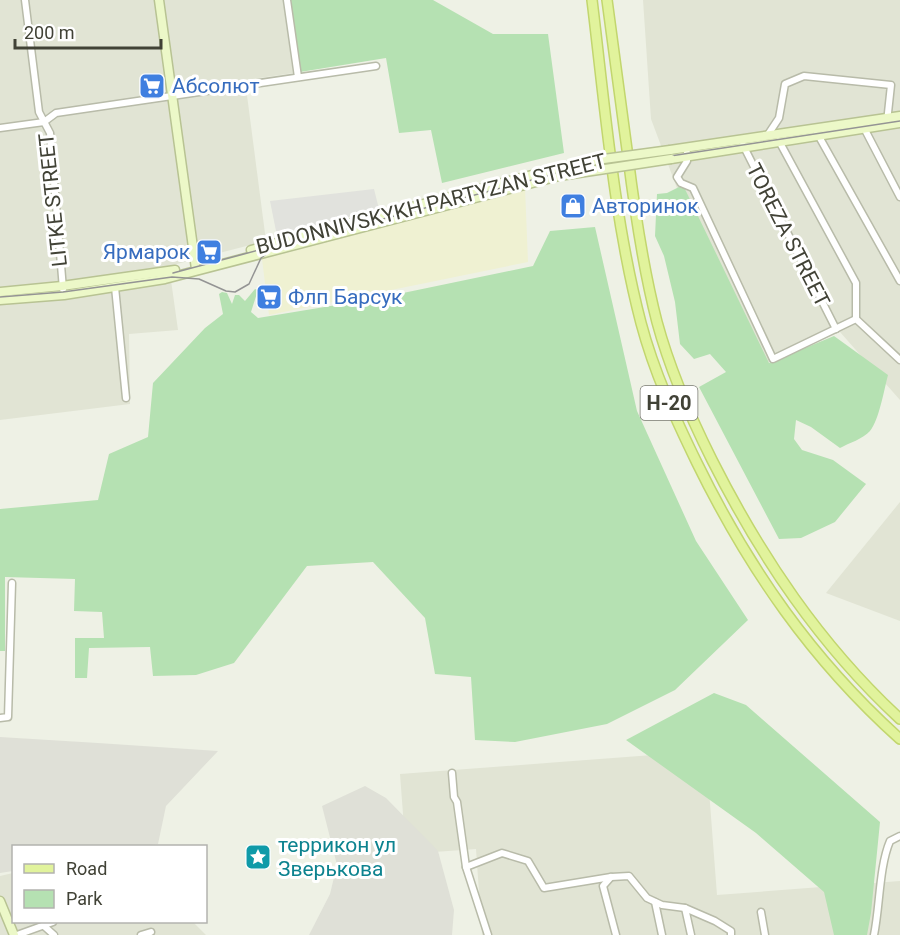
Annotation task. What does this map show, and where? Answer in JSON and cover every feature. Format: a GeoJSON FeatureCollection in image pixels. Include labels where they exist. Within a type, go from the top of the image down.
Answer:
{"type":"FeatureCollection","features":[{"type":"Feature","properties":{"kind":"main road"},"geometry":{"type":"LineString","coordinates":[[159,0],[196,267]]}},
{"type":"Feature","properties":{"kind":"main road","name":"Н-20"},"geometry":{"type":"LineString","coordinates":[[592,0],[622,231],[631,279],[642,326],[654,363],[682,432],[737,540],[780,606],[846,687],[900,739]]}},
{"type":"Feature","properties":{"kind":"main road","name":"Н-20"},"geometry":{"type":"LineString","coordinates":[[607,0],[637,228],[646,275],[668,359],[695,426],[751,533],[789,594],[826,642],[900,718]]}},
{"type":"Feature","properties":{"kind":"main road"},"geometry":{"type":"LineString","coordinates":[[598,51],[613,49]]}},
{"type":"Feature","properties":{"kind":"main road","name":"BUDONNIVSKYKH PARTYZAN STREET"},"geometry":{"type":"LineString","coordinates":[[887,122],[900,116]]}},
{"type":"Feature","properties":{"kind":"main road","name":"BUDONNIVSKYKH PARTYZAN STREET"},"geometry":{"type":"LineString","coordinates":[[0,300],[196,267],[559,172],[589,161],[688,152],[863,125],[900,123]]}},
{"type":"Feature","properties":{"kind":"main road","name":"BUDONNIVSKYKH PARTYZAN STREET"},"geometry":{"type":"LineString","coordinates":[[0,292],[115,287],[165,279],[196,267]]}},
{"type":"Feature","properties":{"kind":"main road"},"geometry":{"type":"LineString","coordinates":[[0,900],[16,935]]}},
{"type":"Feature","properties":{"kind":"street","name":"LITKE STREET"},"geometry":{"type":"LineString","coordinates":[[25,0],[39,112],[50,133],[63,290]]}},
{"type":"Feature","properties":{"kind":"street"},"geometry":{"type":"LineString","coordinates":[[287,0],[298,77]]}},
{"type":"Feature","properties":{"kind":"street"},"geometry":{"type":"LineString","coordinates":[[0,128],[44,122],[56,113],[376,66]]}},
{"type":"Feature","properties":{"kind":"street"},"geometry":{"type":"LineString","coordinates":[[767,140],[779,118],[785,84],[804,76],[891,85],[887,122]]}},
{"type":"Feature","properties":{"kind":"street"},"geometry":{"type":"LineString","coordinates":[[863,125],[900,197]]}},
{"type":"Feature","properties":{"kind":"street"},"geometry":{"type":"LineString","coordinates":[[817,132],[900,281]]}},
{"type":"Feature","properties":{"kind":"street"},"geometry":{"type":"LineString","coordinates":[[779,138],[856,283],[856,319],[900,360]]}},
{"type":"Feature","properties":{"kind":"street","name":"TOREZA STREET"},"geometry":{"type":"LineString","coordinates":[[742,144],[836,329]]}},
{"type":"Feature","properties":{"kind":"street"},"geometry":{"type":"LineString","coordinates":[[688,152],[687,161],[677,177],[681,183],[693,188],[773,359],[856,319]]}},
{"type":"Feature","properties":{"kind":"street"},"geometry":{"type":"LineString","coordinates":[[115,287],[126,398]]}},
{"type":"Feature","properties":{"kind":"street"},"geometry":{"type":"LineString","coordinates":[[0,718],[8,717],[12,583]]}},
{"type":"Feature","properties":{"kind":"street"},"geometry":{"type":"LineString","coordinates":[[452,773],[466,867],[488,935]]}},
{"type":"Feature","properties":{"kind":"street"},"geometry":{"type":"LineString","coordinates":[[874,935],[885,853],[890,841],[900,836]]}},
{"type":"Feature","properties":{"kind":"street"},"geometry":{"type":"LineString","coordinates":[[466,867],[502,853],[528,861],[544,888],[628,876],[647,898],[655,902],[685,908],[715,921],[731,933]]}},
{"type":"Feature","properties":{"kind":"street"},"geometry":{"type":"LineString","coordinates":[[611,877],[603,886],[616,935]]}},
{"type":"Feature","properties":{"kind":"street"},"geometry":{"type":"LineString","coordinates":[[655,902],[662,935]]}},
{"type":"Feature","properties":{"kind":"street"},"geometry":{"type":"LineString","coordinates":[[685,908],[691,935]]}},
{"type":"Feature","properties":{"kind":"street"},"geometry":{"type":"LineString","coordinates":[[761,912],[765,935]]}},
{"type":"Feature","properties":{"kind":"street"},"geometry":{"type":"LineString","coordinates":[[16,935],[49,923]]}},
{"type":"Feature","properties":{"kind":"street"},"geometry":{"type":"LineString","coordinates":[[44,926],[54,935]]}},
{"type":"Feature","properties":{"kind":"street"},"geometry":{"type":"LineString","coordinates":[[141,935],[151,932]]}},
{"type":"Feature","properties":{"kind":"shaded area"},"geometry":{"type":"Polygon","coordinates":[[[0,0],[283,0],[293,73],[245,80],[266,241],[169,266],[178,330],[129,334],[130,404],[0,420],[0,0]]]}},
{"type":"Feature","properties":{"kind":"shaded area"},"geometry":{"type":"Polygon","coordinates":[[[643,0],[900,0],[900,400],[840,332],[746,372],[651,119],[643,0]]]}},
{"type":"Feature","properties":{"kind":"shaded area"},"geometry":{"type":"Polygon","coordinates":[[[525,187],[528,262],[269,315],[262,259],[525,187]]]}},
{"type":"Feature","properties":{"kind":"shaded area"},"geometry":{"type":"Polygon","coordinates":[[[374,189],[379,209],[277,236],[270,201],[374,189]]]}},
{"type":"Feature","properties":{"kind":"shaded area"},"geometry":{"type":"Polygon","coordinates":[[[900,502],[900,621],[826,593],[900,502]]]}},
{"type":"Feature","properties":{"kind":"shaded area"},"geometry":{"type":"Polygon","coordinates":[[[0,737],[218,751],[166,806],[158,844],[12,845],[12,871],[0,873],[0,737]]]}},
{"type":"Feature","properties":{"kind":"shaded area"},"geometry":{"type":"Polygon","coordinates":[[[706,751],[717,895],[900,881],[900,935],[482,935],[476,849],[406,854],[400,774],[706,751]]]}},
{"type":"Feature","properties":{"kind":"shaded area"},"geometry":{"type":"Polygon","coordinates":[[[365,786],[386,798],[438,851],[454,910],[452,935],[309,935],[330,894],[337,865],[322,806],[365,786]]]}},
{"type":"Feature","properties":{"kind":"shaded area"},"geometry":{"type":"Polygon","coordinates":[[[12,873],[12,923],[194,923],[206,935],[0,935],[0,876],[12,873]]]}},
{"type":"Feature","properties":{"kind":"green space"},"geometry":{"type":"Polygon","coordinates":[[[291,0],[433,0],[493,34],[548,34],[564,153],[442,183],[431,130],[399,133],[386,58],[300,72],[291,0]]]}},
{"type":"Feature","properties":{"kind":"green space"},"geometry":{"type":"Polygon","coordinates":[[[683,185],[769,363],[834,336],[888,375],[879,412],[873,426],[867,434],[856,441],[840,448],[811,427],[796,420],[794,439],[802,450],[833,460],[866,484],[835,522],[801,538],[779,539],[699,387],[726,372],[710,354],[694,359],[680,344],[675,302],[664,256],[655,236],[657,194],[667,193],[683,185]]]}},
{"type":"Feature","properties":{"kind":"green space"},"geometry":{"type":"Polygon","coordinates":[[[595,227],[637,411],[696,541],[748,620],[675,690],[607,724],[515,742],[475,740],[471,677],[435,674],[425,618],[373,562],[307,566],[234,663],[196,675],[153,676],[150,647],[89,648],[87,678],[75,678],[75,638],[104,638],[102,612],[74,611],[75,579],[5,577],[5,651],[0,651],[0,509],[98,500],[109,454],[148,437],[153,383],[205,328],[223,314],[219,294],[227,293],[232,304],[235,295],[239,295],[245,301],[255,289],[258,290],[251,312],[258,318],[379,298],[533,266],[550,231],[595,227]]]}},
{"type":"Feature","properties":{"kind":"green space"},"geometry":{"type":"Polygon","coordinates":[[[714,693],[746,705],[880,822],[867,935],[834,935],[824,892],[756,833],[626,740],[714,693]]]}},
{"type":"Feature","properties":{"kind":"tram line"},"geometry":{"type":"LineString","coordinates":[[0,297],[63,292],[172,277],[199,279],[226,291],[235,292],[249,284],[261,258],[276,247],[559,173],[900,121]]}},
{"type":"Feature","properties":{"kind":"tram line"},"geometry":{"type":"LineString","coordinates":[[173,273],[274,246]]}},
{"type":"Feature","properties":{"kind":"place","name":"Абсолют"},"geometry":{"type":"Point","coordinates":[152,86]}},
{"type":"Feature","properties":{"kind":"place","name":"Авторинок"},"geometry":{"type":"Point","coordinates":[573,206]}},
{"type":"Feature","properties":{"kind":"place","name":"Ярмарок"},"geometry":{"type":"Point","coordinates":[209,252]}},
{"type":"Feature","properties":{"kind":"place","name":"Флп Барсук"},"geometry":{"type":"Point","coordinates":[269,297]}},
{"type":"Feature","properties":{"kind":"place","name":"террикон ул Зверькова"},"geometry":{"type":"Point","coordinates":[258,857]}}]}
